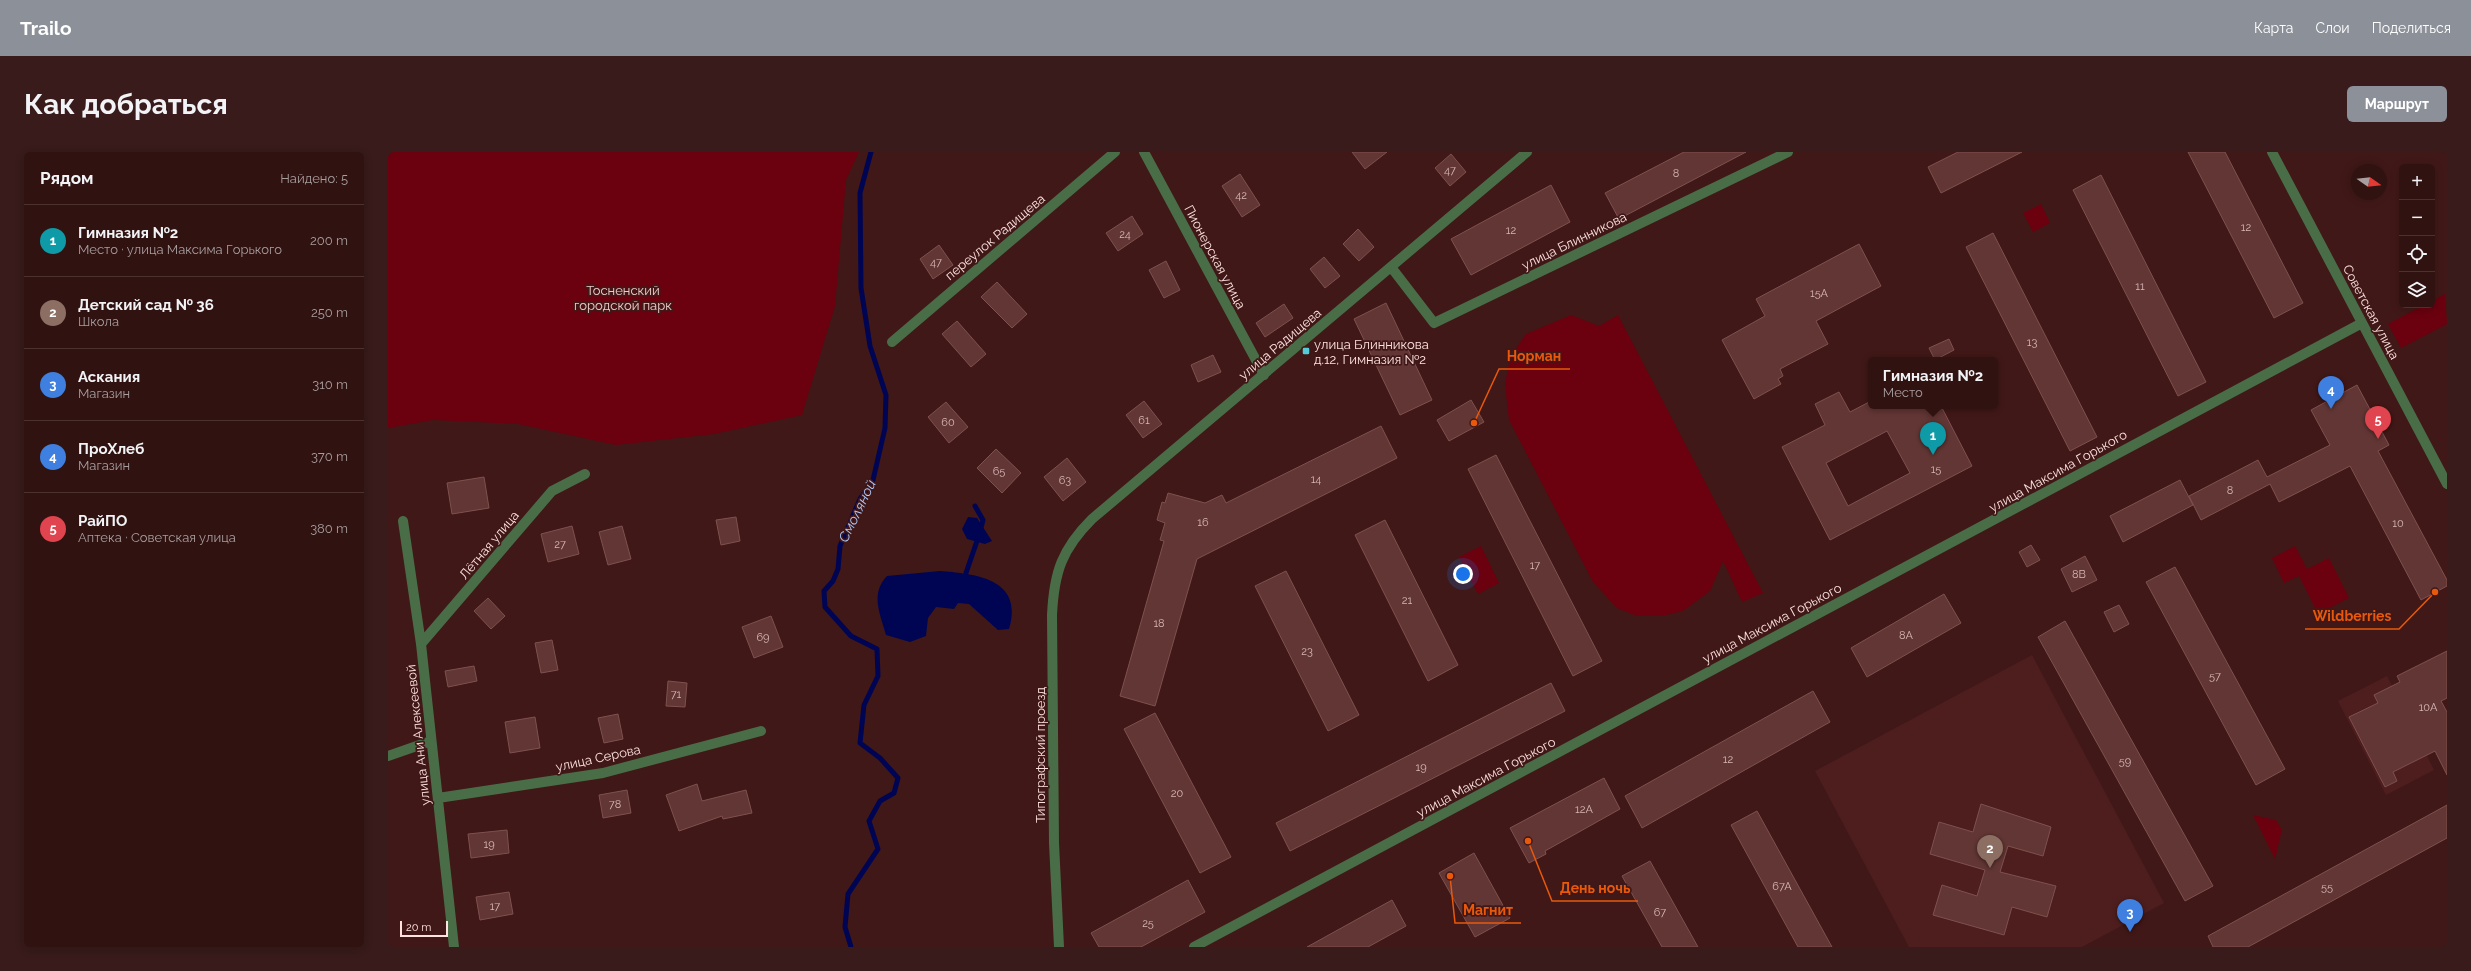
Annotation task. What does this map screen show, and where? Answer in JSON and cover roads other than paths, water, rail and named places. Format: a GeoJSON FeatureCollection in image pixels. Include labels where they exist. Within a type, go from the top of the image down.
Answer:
{"type":"FeatureCollection","features":[{"type":"Feature","properties":{"kind":"street","name":"переулок Радищева"},"geometry":{"type":"LineString","coordinates":[[892,342],[1115,152]]}},
{"type":"Feature","properties":{"kind":"street","name":"Пионерская улица"},"geometry":{"type":"LineString","coordinates":[[1144,152],[1264,375]]}},
{"type":"Feature","properties":{"kind":"street","name":"улица Радищева"},"geometry":{"type":"LineString","coordinates":[[1060,564],[1066,548],[1092,519],[1527,152]]}},
{"type":"Feature","properties":{"kind":"street","name":"улица Блинникова"},"geometry":{"type":"LineString","coordinates":[[1392,267],[1434,323],[1788,152]]}},
{"type":"Feature","properties":{"kind":"street","name":"Советская улица"},"geometry":{"type":"LineString","coordinates":[[2272,152],[2447,484]]}},
{"type":"Feature","properties":{"kind":"street","name":"улица Максима Горького"},"geometry":{"type":"LineString","coordinates":[[1194,947],[2362,323]]}},
{"type":"Feature","properties":{"kind":"street","name":"Лётная улица"},"geometry":{"type":"LineString","coordinates":[[421,644],[552,491],[585,474]]}},
{"type":"Feature","properties":{"kind":"street","name":"улица Ани Алексеевой"},"geometry":{"type":"LineString","coordinates":[[402,521],[421,644],[454,947]]}},
{"type":"Feature","properties":{"kind":"street","name":"Типографский проезд"},"geometry":{"type":"LineString","coordinates":[[1058,947],[1054,843],[1052,615],[1055,583],[1060,564]]}},
{"type":"Feature","properties":{"kind":"street","name":"улица Серова"},"geometry":{"type":"LineString","coordinates":[[438,798],[603,773],[761,731]]}},
{"type":"Feature","properties":{"kind":"street"},"geometry":{"type":"LineString","coordinates":[[388,756],[431,741]]}},
{"type":"Feature","properties":{"kind":"waterway","name":"Смоляной"},"geometry":{"type":"LineString","coordinates":[[851,947],[845,927],[848,894],[878,849],[869,821],[880,801],[894,793],[898,778],[880,758],[860,743],[864,705],[878,676],[877,649],[851,636],[825,607],[824,591],[833,581],[838,569],[840,546],[860,499],[873,480],[885,428],[886,395],[870,346],[861,288],[860,193],[871,152]]}},
{"type":"Feature","properties":{"kind":"waterway"},"geometry":{"type":"LineString","coordinates":[[975,506],[983,520],[981,528]]}},
{"type":"Feature","properties":{"kind":"waterway"},"geometry":{"type":"LineString","coordinates":[[966,573],[978,538]]}},
{"type":"Feature","properties":{"kind":"place","name":"улица Блинникова д.12, Гимназия №2"},"geometry":{"type":"Point","coordinates":[1306,351]}},
{"type":"Feature","properties":{"kind":"place","name":"ПроХлеб"},"geometry":{"type":"Point","coordinates":[2331,409]}},
{"type":"Feature","properties":{"kind":"place","name":"Норман"},"geometry":{"type":"Point","coordinates":[1474,423]}},
{"type":"Feature","properties":{"kind":"place","name":"РайПО"},"geometry":{"type":"Point","coordinates":[2378,439]}},
{"type":"Feature","properties":{"kind":"place","name":"Гимназия №2"},"geometry":{"type":"Point","coordinates":[1933,455]}},
{"type":"Feature","properties":{"kind":"place","name":"Wildberries"},"geometry":{"type":"Point","coordinates":[2435,592]}},
{"type":"Feature","properties":{"kind":"place","name":"День ночь"},"geometry":{"type":"Point","coordinates":[1528,841]}},
{"type":"Feature","properties":{"kind":"place","name":"Детский сад № 36"},"geometry":{"type":"Point","coordinates":[1990,868]}},
{"type":"Feature","properties":{"kind":"place","name":"Магнит"},"geometry":{"type":"Point","coordinates":[1450,876]}},
{"type":"Feature","properties":{"kind":"place","name":"Аскания"},"geometry":{"type":"Point","coordinates":[2130,932]}},
{"type":"Feature","properties":{"kind":"park label","name":"Тосненский городской парк"},"geometry":{"type":"Point","coordinates":[623,298]}}]}
